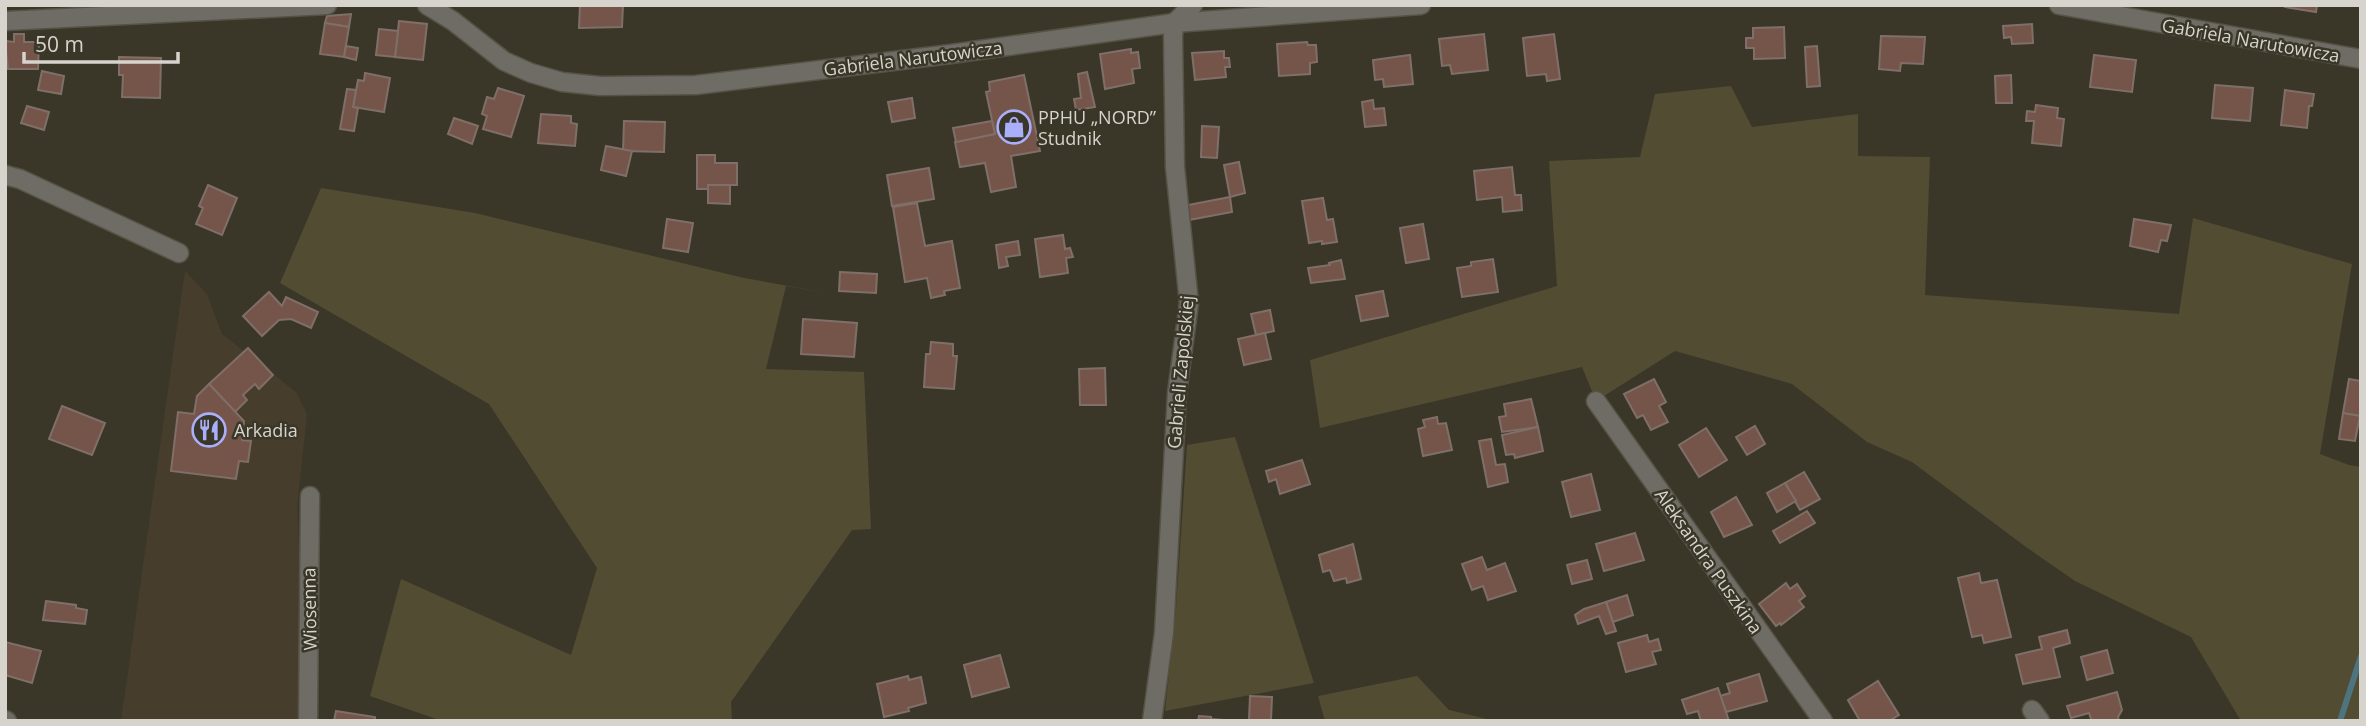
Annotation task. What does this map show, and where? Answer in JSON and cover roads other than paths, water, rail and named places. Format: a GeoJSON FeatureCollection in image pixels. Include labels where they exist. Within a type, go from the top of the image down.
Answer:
{"type":"FeatureCollection","features":[{"type":"Feature","properties":{"kind":"street"},"geometry":{"type":"LineString","coordinates":[[5,20],[327,5]]}},
{"type":"Feature","properties":{"kind":"street","name":"Gabriela Narutowicza"},"geometry":{"type":"LineString","coordinates":[[427,5],[453,21],[504,61],[562,82],[600,86],[696,85],[951,54],[1174,23],[1204,12],[1421,5]]}},
{"type":"Feature","properties":{"kind":"street"},"geometry":{"type":"LineString","coordinates":[[1174,23],[1193,5]]}},
{"type":"Feature","properties":{"kind":"street"},"geometry":{"type":"LineString","coordinates":[[1204,12],[1220,5]]}},
{"type":"Feature","properties":{"kind":"street","name":"Gabriela Narutowicza"},"geometry":{"type":"LineString","coordinates":[[2059,5],[2361,59]]}},
{"type":"Feature","properties":{"kind":"street","name":"Gabrieli Zapolskiej"},"geometry":{"type":"LineString","coordinates":[[1152,721],[1164,633],[1177,393],[1189,303],[1175,167],[1174,23]]}},
{"type":"Feature","properties":{"kind":"street"},"geometry":{"type":"LineString","coordinates":[[5,175],[20,179],[179,253]]}},
{"type":"Feature","properties":{"kind":"street","name":"Aleksandra Puszkina"},"geometry":{"type":"LineString","coordinates":[[1596,401],[1823,721]]}},
{"type":"Feature","properties":{"kind":"street","name":"Wiosenna"},"geometry":{"type":"LineString","coordinates":[[308,721],[310,496]]}},
{"type":"Feature","properties":{"kind":"waterway"},"geometry":{"type":"LineString","coordinates":[[2340,721],[2361,656]]}},
{"type":"Feature","properties":{"kind":"place","name":"PPHU „NORD” Studnik"},"geometry":{"type":"Point","coordinates":[1014,127]}},
{"type":"Feature","properties":{"kind":"place","name":"Arkadia"},"geometry":{"type":"Point","coordinates":[209,430]}}]}
